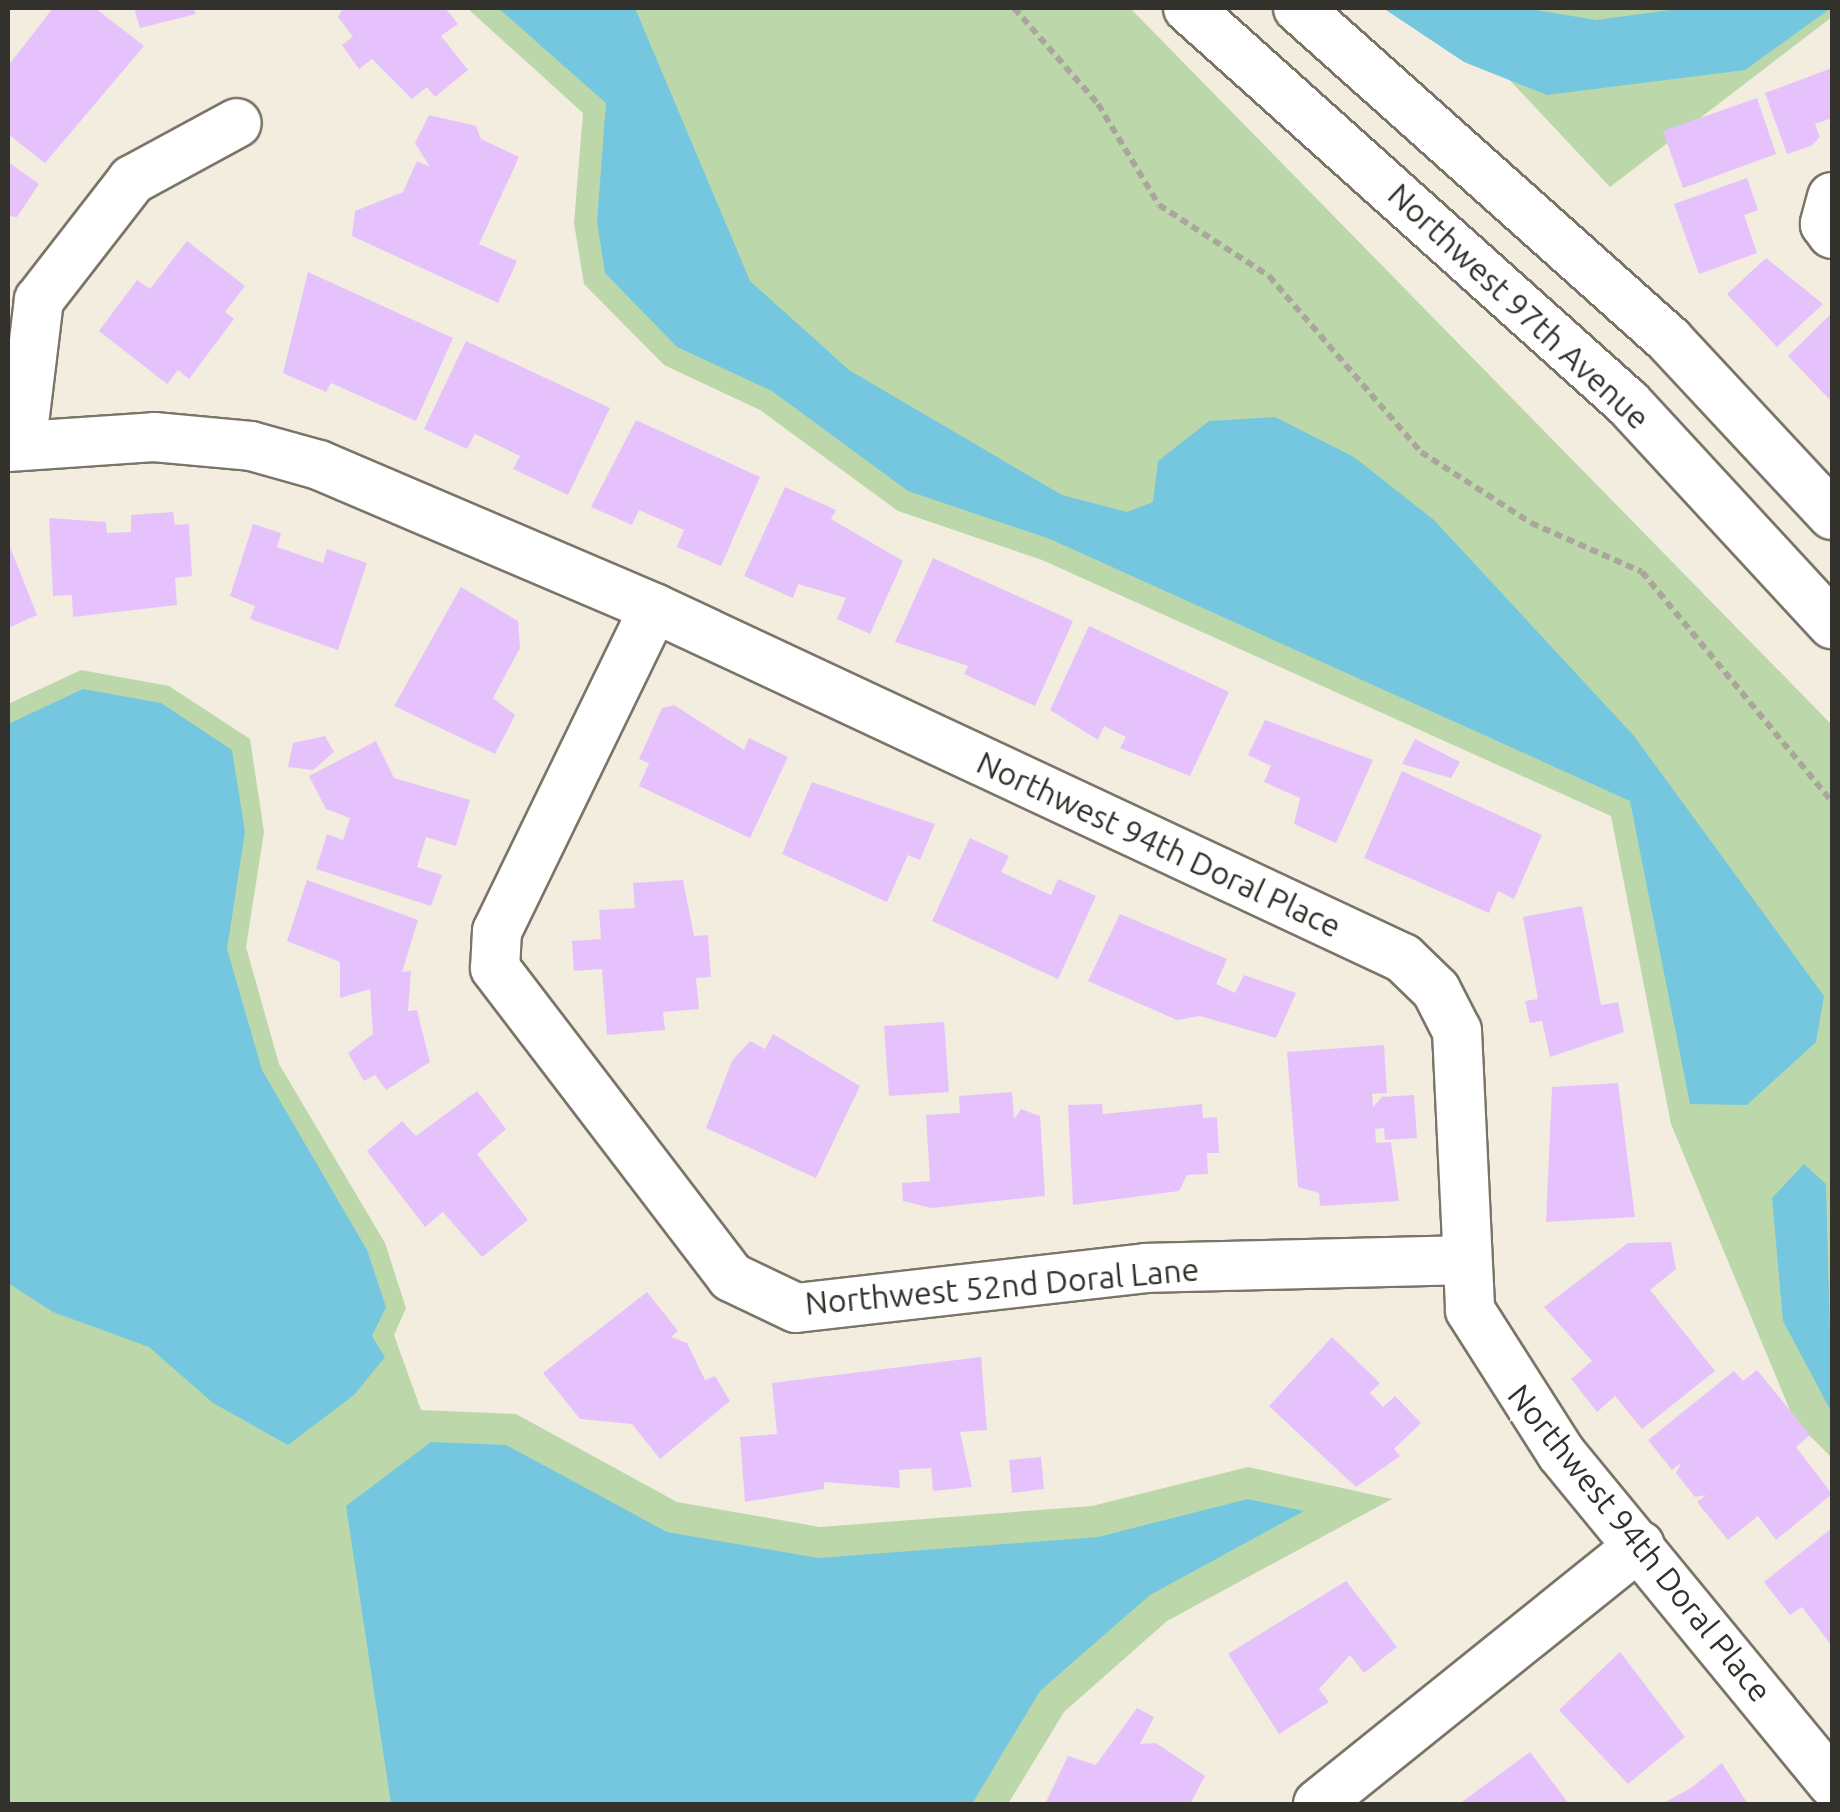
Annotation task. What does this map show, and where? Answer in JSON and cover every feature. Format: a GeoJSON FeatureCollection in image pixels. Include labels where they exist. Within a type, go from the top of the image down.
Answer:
{"type":"FeatureCollection","features":[{"type":"Feature","properties":{"kind":"street","name":"Northwest 97th Avenue"},"geometry":{"type":"LineString","coordinates":[[1188,8],[1628,403],[1832,624]]}},
{"type":"Feature","properties":{"kind":"street"},"geometry":{"type":"LineString","coordinates":[[1298,8],[1670,341],[1832,516]]}},
{"type":"Feature","properties":{"kind":"street"},"geometry":{"type":"LineString","coordinates":[[15,443],[40,300],[132,180],[237,123]]}},
{"type":"Feature","properties":{"kind":"street"},"geometry":{"type":"LineString","coordinates":[[1832,197],[1825,224],[1832,234]]}},
{"type":"Feature","properties":{"kind":"street","name":"Northwest 94th Doral Place"},"geometry":{"type":"LineString","coordinates":[[15,443],[251,446],[320,465],[654,608],[1403,958],[1458,1032],[1470,1310],[1507,1376],[1832,1783]]}},
{"type":"Feature","properties":{"kind":"street","name":"Northwest 52nd Doral Lane"},"geometry":{"type":"LineString","coordinates":[[654,608],[497,931],[495,968],[731,1277],[796,1308],[1146,1268],[1466,1260]]}},
{"type":"Feature","properties":{"kind":"street"},"geometry":{"type":"LineString","coordinates":[[1318,1804],[1640,1545]]}},
{"type":"Feature","properties":{"kind":"path"},"geometry":{"type":"LineString","coordinates":[[1014,8],[1098,104],[1159,205],[1269,276],[1421,452],[1531,523],[1642,572],[1832,802]]}},
{"type":"Feature","properties":{"kind":"green space"},"geometry":{"type":"Polygon","coordinates":[[[467,8],[1130,8],[1832,725],[1832,1458],[1794,1420],[1671,1124],[1611,816],[1042,560],[898,511],[760,410],[664,365],[584,284],[574,223],[583,113],[467,8]]]}},
{"type":"Feature","properties":{"kind":"green space"},"geometry":{"type":"Polygon","coordinates":[[[1442,8],[1832,8],[1832,17],[1610,187],[1442,8]]]}},
{"type":"Feature","properties":{"kind":"green space"},"geometry":{"type":"Polygon","coordinates":[[[81,670],[169,686],[250,739],[264,832],[246,947],[279,1064],[385,1243],[406,1308],[394,1335],[421,1410],[516,1414],[677,1502],[820,1527],[1092,1506],[1248,1467],[1392,1499],[1167,1621],[1064,1712],[1008,1804],[8,1804],[8,704],[81,670]]]}},
{"type":"Feature","properties":{"kind":"water"},"geometry":{"type":"Polygon","coordinates":[[[498,8],[635,8],[750,281],[849,370],[1062,495],[1127,512],[1153,502],[1158,461],[1209,421],[1275,417],[1354,457],[1434,520],[1634,736],[1824,996],[1816,1042],[1747,1105],[1690,1104],[1630,801],[1050,539],[908,491],[772,391],[677,347],[605,273],[597,222],[606,103],[498,8]]]}},
{"type":"Feature","properties":{"kind":"water"},"geometry":{"type":"Polygon","coordinates":[[[1383,8],[1524,8],[1596,20],[1685,8],[1831,8],[1745,70],[1547,95],[1464,62],[1383,8]]]}},
{"type":"Feature","properties":{"kind":"water"},"geometry":{"type":"Polygon","coordinates":[[[83,689],[161,703],[232,750],[245,832],[227,949],[262,1070],[367,1250],[386,1307],[372,1336],[385,1357],[354,1395],[288,1445],[213,1403],[149,1347],[53,1312],[8,1283],[8,724],[83,689]]]}},
{"type":"Feature","properties":{"kind":"water"},"geometry":{"type":"Polygon","coordinates":[[[1804,1164],[1826,1184],[1832,1413],[1783,1321],[1772,1198],[1804,1164]]]}},
{"type":"Feature","properties":{"kind":"water"},"geometry":{"type":"Polygon","coordinates":[[[431,1442],[506,1445],[667,1532],[818,1558],[1098,1537],[1248,1499],[1304,1511],[1150,1595],[1040,1691],[972,1804],[391,1804],[346,1506],[431,1442]]]}},
{"type":"Feature","properties":{"kind":"building"},"geometry":{"type":"Polygon","coordinates":[[[53,8],[95,8],[144,46],[45,163],[8,134],[8,66],[53,8]]]}},
{"type":"Feature","properties":{"kind":"building"},"geometry":{"type":"Polygon","coordinates":[[[134,8],[193,8],[196,14],[140,28],[134,8]]]}},
{"type":"Feature","properties":{"kind":"building"},"geometry":{"type":"Polygon","coordinates":[[[343,8],[445,8],[458,24],[441,36],[468,70],[435,97],[427,87],[412,99],[372,59],[359,69],[342,45],[353,37],[338,17],[343,8]]]}},
{"type":"Feature","properties":{"kind":"building"},"geometry":{"type":"Polygon","coordinates":[[[1832,68],[1832,118],[1815,124],[1820,137],[1811,146],[1787,154],[1765,93],[1832,68]]]}},
{"type":"Feature","properties":{"kind":"building"},"geometry":{"type":"Polygon","coordinates":[[[1757,98],[1776,154],[1683,188],[1663,131],[1757,98]]]}},
{"type":"Feature","properties":{"kind":"building"},"geometry":{"type":"Polygon","coordinates":[[[429,115],[476,126],[481,139],[519,157],[479,244],[517,261],[498,303],[352,236],[355,211],[403,192],[417,161],[430,167],[415,143],[429,115]]]}},
{"type":"Feature","properties":{"kind":"building"},"geometry":{"type":"Polygon","coordinates":[[[8,162],[39,184],[17,217],[8,216],[8,162]]]}},
{"type":"Feature","properties":{"kind":"building"},"geometry":{"type":"Polygon","coordinates":[[[1747,178],[1758,210],[1744,215],[1757,253],[1699,274],[1674,204],[1747,178]]]}},
{"type":"Feature","properties":{"kind":"building"},"geometry":{"type":"Polygon","coordinates":[[[187,241],[245,286],[225,312],[234,319],[189,379],[178,370],[167,384],[99,331],[137,280],[150,289],[187,241]]]}},
{"type":"Feature","properties":{"kind":"building"},"geometry":{"type":"Polygon","coordinates":[[[1766,258],[1823,304],[1777,347],[1727,294],[1766,258]]]}},
{"type":"Feature","properties":{"kind":"building"},"geometry":{"type":"Polygon","coordinates":[[[308,272],[453,338],[416,421],[331,383],[326,392],[283,373],[308,272]]]}},
{"type":"Feature","properties":{"kind":"building"},"geometry":{"type":"Polygon","coordinates":[[[1832,313],[1832,402],[1788,356],[1832,313]]]}},
{"type":"Feature","properties":{"kind":"building"},"geometry":{"type":"Polygon","coordinates":[[[466,341],[610,408],[568,495],[513,469],[520,456],[475,434],[467,449],[424,429],[466,341]]]}},
{"type":"Feature","properties":{"kind":"building"},"geometry":{"type":"Polygon","coordinates":[[[636,420],[760,477],[721,566],[677,547],[684,530],[639,510],[632,525],[591,507],[636,420]]]}},
{"type":"Feature","properties":{"kind":"building"},"geometry":{"type":"Polygon","coordinates":[[[785,487],[836,510],[831,519],[903,561],[870,634],[837,619],[846,598],[798,584],[793,598],[744,576],[785,487]]]}},
{"type":"Feature","properties":{"kind":"building"},"geometry":{"type":"Polygon","coordinates":[[[173,512],[175,525],[189,524],[192,576],[175,578],[177,605],[73,617],[72,595],[53,596],[49,518],[106,522],[107,533],[131,532],[131,515],[173,512]]]}},
{"type":"Feature","properties":{"kind":"building"},"geometry":{"type":"Polygon","coordinates":[[[253,524],[281,533],[277,547],[323,563],[327,549],[367,563],[338,650],[250,619],[255,606],[230,596],[253,524]]]}},
{"type":"Feature","properties":{"kind":"building"},"geometry":{"type":"Polygon","coordinates":[[[8,542],[37,615],[8,628],[8,542]]]}},
{"type":"Feature","properties":{"kind":"building"},"geometry":{"type":"Polygon","coordinates":[[[933,558],[1073,621],[1035,706],[964,674],[968,666],[895,642],[933,558]]]}},
{"type":"Feature","properties":{"kind":"building"},"geometry":{"type":"Polygon","coordinates":[[[461,587],[518,621],[520,648],[493,698],[515,715],[495,754],[394,706],[461,587]]]}},
{"type":"Feature","properties":{"kind":"building"},"geometry":{"type":"Polygon","coordinates":[[[1089,626],[1229,692],[1190,776],[1120,748],[1126,737],[1104,726],[1098,740],[1050,710],[1089,626]]]}},
{"type":"Feature","properties":{"kind":"building"},"geometry":{"type":"Polygon","coordinates":[[[674,705],[744,750],[749,738],[788,757],[750,838],[639,786],[649,763],[639,759],[662,708],[674,705]]]}},
{"type":"Feature","properties":{"kind":"building"},"geometry":{"type":"Polygon","coordinates":[[[1265,720],[1373,760],[1336,843],[1294,824],[1300,798],[1264,782],[1271,766],[1248,755],[1265,720]]]}},
{"type":"Feature","properties":{"kind":"building"},"geometry":{"type":"Polygon","coordinates":[[[325,736],[334,752],[313,770],[288,767],[293,743],[325,736]]]}},
{"type":"Feature","properties":{"kind":"building"},"geometry":{"type":"Polygon","coordinates":[[[1415,739],[1460,762],[1451,778],[1402,764],[1415,739]]]}},
{"type":"Feature","properties":{"kind":"building"},"geometry":{"type":"Polygon","coordinates":[[[376,741],[394,778],[470,800],[456,846],[426,837],[417,867],[442,875],[431,906],[316,869],[327,834],[343,840],[350,818],[326,809],[309,776],[376,741]]]}},
{"type":"Feature","properties":{"kind":"building"},"geometry":{"type":"Polygon","coordinates":[[[1402,771],[1542,835],[1514,899],[1498,891],[1489,913],[1364,858],[1402,771]]]}},
{"type":"Feature","properties":{"kind":"building"},"geometry":{"type":"Polygon","coordinates":[[[812,782],[935,824],[920,860],[908,855],[887,902],[782,854],[812,782]]]}},
{"type":"Feature","properties":{"kind":"building"},"geometry":{"type":"Polygon","coordinates":[[[970,838],[1009,856],[1001,872],[1051,895],[1058,879],[1096,896],[1058,979],[932,921],[970,838]]]}},
{"type":"Feature","properties":{"kind":"building"},"geometry":{"type":"Polygon","coordinates":[[[307,880],[418,920],[402,972],[411,971],[408,1011],[417,1010],[430,1062],[386,1090],[375,1075],[364,1081],[348,1053],[373,1034],[370,989],[340,998],[340,962],[287,941],[307,880]]]}},
{"type":"Feature","properties":{"kind":"building"},"geometry":{"type":"Polygon","coordinates":[[[683,880],[694,936],[708,935],[711,977],[696,978],[699,1009],[663,1012],[665,1030],[607,1035],[602,969],[574,971],[572,941],[601,939],[599,910],[635,908],[633,883],[683,880]]]}},
{"type":"Feature","properties":{"kind":"building"},"geometry":{"type":"Polygon","coordinates":[[[1582,906],[1601,1005],[1618,1002],[1624,1032],[1550,1057],[1542,1021],[1530,1023],[1525,1001],[1538,999],[1523,917],[1582,906]]]}},
{"type":"Feature","properties":{"kind":"building"},"geometry":{"type":"Polygon","coordinates":[[[1120,914],[1227,959],[1216,984],[1235,993],[1244,975],[1296,993],[1276,1038],[1200,1016],[1177,1020],[1088,981],[1120,914]]]}},
{"type":"Feature","properties":{"kind":"building"},"geometry":{"type":"Polygon","coordinates":[[[944,1022],[949,1092],[889,1096],[884,1026],[944,1022]]]}},
{"type":"Feature","properties":{"kind":"building"},"geometry":{"type":"Polygon","coordinates":[[[773,1034],[860,1086],[816,1178],[706,1128],[732,1061],[750,1041],[765,1049],[773,1034]]]}},
{"type":"Feature","properties":{"kind":"building"},"geometry":{"type":"Polygon","coordinates":[[[1384,1045],[1387,1093],[1372,1094],[1373,1107],[1382,1097],[1414,1095],[1417,1138],[1385,1140],[1384,1128],[1375,1129],[1376,1143],[1391,1142],[1399,1201],[1320,1206],[1319,1193],[1298,1187],[1287,1052],[1384,1045]]]}},
{"type":"Feature","properties":{"kind":"building"},"geometry":{"type":"Polygon","coordinates":[[[1618,1083],[1635,1217],[1546,1222],[1552,1087],[1618,1083]]]}},
{"type":"Feature","properties":{"kind":"building"},"geometry":{"type":"Polygon","coordinates":[[[477,1091],[506,1129],[477,1154],[528,1220],[482,1257],[443,1212],[425,1227],[367,1151],[402,1121],[416,1136],[477,1091]]]}},
{"type":"Feature","properties":{"kind":"building"},"geometry":{"type":"Polygon","coordinates":[[[1012,1092],[1014,1119],[1021,1109],[1040,1116],[1045,1196],[931,1208],[903,1201],[902,1183],[930,1181],[926,1115],[960,1113],[959,1096],[1012,1092]]]}},
{"type":"Feature","properties":{"kind":"building"},"geometry":{"type":"Polygon","coordinates":[[[1102,1104],[1103,1114],[1202,1104],[1203,1118],[1217,1117],[1219,1153],[1207,1153],[1208,1174],[1187,1175],[1179,1191],[1073,1205],[1068,1105],[1102,1104]]]}},
{"type":"Feature","properties":{"kind":"building"},"geometry":{"type":"Polygon","coordinates":[[[1671,1242],[1676,1269],[1650,1290],[1715,1371],[1642,1429],[1615,1396],[1597,1412],[1571,1379],[1592,1361],[1544,1307],[1628,1243],[1671,1242]]]}},
{"type":"Feature","properties":{"kind":"building"},"geometry":{"type":"Polygon","coordinates":[[[647,1292],[678,1331],[671,1337],[687,1343],[705,1380],[715,1376],[730,1401],[660,1459],[632,1424],[580,1419],[543,1373],[647,1292]]]}},
{"type":"Feature","properties":{"kind":"building"},"geometry":{"type":"Polygon","coordinates":[[[1332,1337],[1380,1383],[1370,1393],[1383,1407],[1395,1396],[1421,1423],[1394,1449],[1400,1456],[1356,1487],[1269,1406],[1332,1337]]]}},
{"type":"Feature","properties":{"kind":"building"},"geometry":{"type":"Polygon","coordinates":[[[981,1357],[987,1430],[960,1432],[972,1487],[933,1491],[931,1468],[899,1470],[900,1488],[824,1482],[824,1489],[745,1502],[740,1437],[777,1434],[772,1383],[981,1357]]]}},
{"type":"Feature","properties":{"kind":"building"},"geometry":{"type":"Polygon","coordinates":[[[1757,1370],[1810,1435],[1796,1447],[1832,1494],[1776,1540],[1758,1516],[1728,1540],[1697,1502],[1706,1495],[1695,1497],[1676,1473],[1681,1463],[1672,1470],[1648,1440],[1734,1371],[1743,1381],[1757,1370]]]}},
{"type":"Feature","properties":{"kind":"building"},"geometry":{"type":"Polygon","coordinates":[[[1041,1457],[1044,1489],[1012,1493],[1009,1460],[1041,1457]]]}},
{"type":"Feature","properties":{"kind":"building"},"geometry":{"type":"Polygon","coordinates":[[[1832,1528],[1832,1646],[1802,1607],[1790,1615],[1764,1582],[1832,1528]]]}},
{"type":"Feature","properties":{"kind":"building"},"geometry":{"type":"Polygon","coordinates":[[[1346,1581],[1397,1647],[1364,1673],[1350,1655],[1319,1689],[1329,1702],[1279,1734],[1228,1654],[1346,1581]]]}},
{"type":"Feature","properties":{"kind":"building"},"geometry":{"type":"Polygon","coordinates":[[[1620,1652],[1685,1737],[1628,1784],[1559,1710],[1620,1652]]]}},
{"type":"Feature","properties":{"kind":"building"},"geometry":{"type":"Polygon","coordinates":[[[1137,1708],[1154,1717],[1140,1744],[1156,1743],[1205,1776],[1190,1804],[1045,1804],[1068,1756],[1096,1765],[1137,1708]]]}},
{"type":"Feature","properties":{"kind":"building"},"geometry":{"type":"Polygon","coordinates":[[[1530,1752],[1569,1804],[1459,1804],[1530,1752]]]}},
{"type":"Feature","properties":{"kind":"building"},"geometry":{"type":"Polygon","coordinates":[[[1722,1763],[1748,1804],[1662,1804],[1691,1788],[1722,1763]]]}}]}
